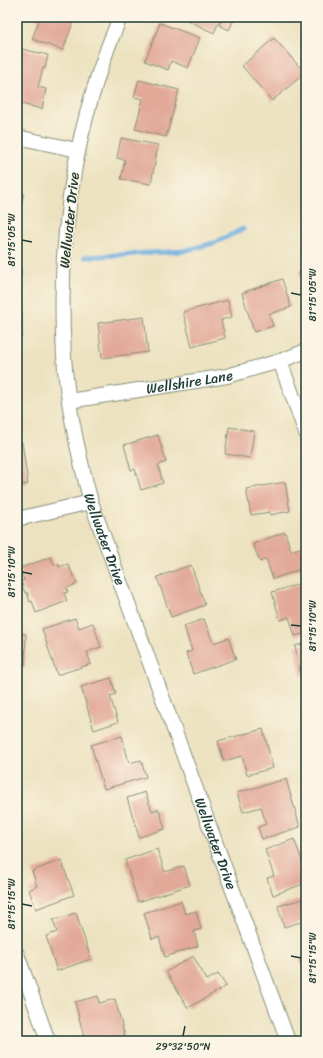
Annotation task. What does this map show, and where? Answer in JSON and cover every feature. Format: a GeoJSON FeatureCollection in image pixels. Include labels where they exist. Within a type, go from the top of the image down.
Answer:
{"type":"FeatureCollection","features":[{"type":"Feature","properties":{"kind":"street","name":"Wellwater Drive"},"geometry":{"type":"LineString","coordinates":[[120,17],[98,72],[77,150],[68,205],[63,270],[64,356],[77,447],[91,502],[288,1041]]}},
{"type":"Feature","properties":{"kind":"street"},"geometry":{"type":"LineString","coordinates":[[17,137],[77,150]]}},
{"type":"Feature","properties":{"kind":"street","name":"Wellshire Lane"},"geometry":{"type":"LineString","coordinates":[[70,401],[221,377],[280,361],[306,351]]}},
{"type":"Feature","properties":{"kind":"street"},"geometry":{"type":"LineString","coordinates":[[280,361],[306,433]]}},
{"type":"Feature","properties":{"kind":"street"},"geometry":{"type":"LineString","coordinates":[[17,519],[91,502]]}},
{"type":"Feature","properties":{"kind":"street"},"geometry":{"type":"LineString","coordinates":[[17,954],[48,1041]]}},
{"type":"Feature","properties":{"kind":"building"},"geometry":{"type":"Polygon","coordinates":[[[32,17],[75,17],[63,50],[32,39],[39,20],[32,17]]]}},
{"type":"Feature","properties":{"kind":"building"},"geometry":{"type":"Polygon","coordinates":[[[181,17],[221,17],[214,33],[181,17]]]}},
{"type":"Feature","properties":{"kind":"building"},"geometry":{"type":"Polygon","coordinates":[[[223,17],[235,17],[229,30],[219,25],[223,17]]]}},
{"type":"Feature","properties":{"kind":"building"},"geometry":{"type":"Polygon","coordinates":[[[282,17],[306,17],[306,22],[282,20],[282,17]]]}},
{"type":"Feature","properties":{"kind":"building"},"geometry":{"type":"Polygon","coordinates":[[[160,23],[200,38],[188,68],[171,61],[168,70],[145,61],[160,23]]]}},
{"type":"Feature","properties":{"kind":"building"},"geometry":{"type":"Polygon","coordinates":[[[274,38],[305,73],[272,101],[242,66],[274,38]]]}},
{"type":"Feature","properties":{"kind":"building"},"geometry":{"type":"Polygon","coordinates":[[[17,48],[48,55],[38,87],[46,89],[42,109],[17,103],[17,48]]]}},
{"type":"Feature","properties":{"kind":"building"},"geometry":{"type":"Polygon","coordinates":[[[139,80],[179,90],[166,137],[135,129],[143,99],[134,97],[139,80]]]}},
{"type":"Feature","properties":{"kind":"building"},"geometry":{"type":"Polygon","coordinates":[[[121,138],[158,145],[151,184],[121,179],[125,160],[117,158],[121,138]]]}},
{"type":"Feature","properties":{"kind":"building"},"geometry":{"type":"Polygon","coordinates":[[[17,191],[24,193],[18,217],[17,217],[17,191]]]}},
{"type":"Feature","properties":{"kind":"building"},"geometry":{"type":"Polygon","coordinates":[[[306,270],[306,308],[300,289],[304,287],[299,272],[306,270]]]}},
{"type":"Feature","properties":{"kind":"building"},"geometry":{"type":"Polygon","coordinates":[[[282,279],[291,307],[269,314],[273,326],[254,332],[242,293],[282,279]]]}},
{"type":"Feature","properties":{"kind":"building"},"geometry":{"type":"Polygon","coordinates":[[[228,300],[232,317],[221,320],[225,338],[192,347],[183,312],[228,300]]]}},
{"type":"Feature","properties":{"kind":"building"},"geometry":{"type":"Polygon","coordinates":[[[17,312],[22,312],[22,337],[17,337],[17,312]]]}},
{"type":"Feature","properties":{"kind":"building"},"geometry":{"type":"Polygon","coordinates":[[[144,317],[148,352],[102,358],[98,323],[144,317]]]}},
{"type":"Feature","properties":{"kind":"building"},"geometry":{"type":"Polygon","coordinates":[[[229,427],[254,431],[250,458],[225,454],[229,427]]]}},
{"type":"Feature","properties":{"kind":"building"},"geometry":{"type":"Polygon","coordinates":[[[158,435],[166,462],[158,465],[163,483],[141,490],[135,469],[131,470],[124,445],[158,435]]]}},
{"type":"Feature","properties":{"kind":"building"},"geometry":{"type":"Polygon","coordinates":[[[22,442],[28,484],[17,486],[17,443],[22,442]]]}},
{"type":"Feature","properties":{"kind":"building"},"geometry":{"type":"Polygon","coordinates":[[[285,482],[290,511],[270,515],[270,512],[251,515],[246,489],[285,482]]]}},
{"type":"Feature","properties":{"kind":"building"},"geometry":{"type":"Polygon","coordinates":[[[285,532],[291,551],[306,546],[306,567],[273,579],[266,559],[260,562],[253,544],[285,532]]]}},
{"type":"Feature","properties":{"kind":"building"},"geometry":{"type":"Polygon","coordinates":[[[51,557],[54,565],[58,563],[59,567],[68,564],[77,584],[67,588],[68,592],[64,593],[67,601],[36,613],[32,601],[30,602],[27,592],[25,593],[21,581],[24,580],[20,568],[51,557]]]}},
{"type":"Feature","properties":{"kind":"building"},"geometry":{"type":"Polygon","coordinates":[[[191,565],[205,605],[171,617],[157,577],[191,565]]]}},
{"type":"Feature","properties":{"kind":"building"},"geometry":{"type":"Polygon","coordinates":[[[306,582],[306,633],[295,636],[289,617],[280,620],[272,592],[306,582]]]}},
{"type":"Feature","properties":{"kind":"building"},"geometry":{"type":"Polygon","coordinates":[[[75,618],[79,628],[93,623],[101,647],[87,652],[91,664],[57,675],[42,629],[75,618]]]}},
{"type":"Feature","properties":{"kind":"building"},"geometry":{"type":"Polygon","coordinates":[[[204,619],[213,643],[228,638],[236,659],[193,674],[186,653],[192,651],[184,626],[204,619]]]}},
{"type":"Feature","properties":{"kind":"building"},"geometry":{"type":"Polygon","coordinates":[[[17,634],[26,634],[25,666],[17,666],[17,634]]]}},
{"type":"Feature","properties":{"kind":"building"},"geometry":{"type":"Polygon","coordinates":[[[306,643],[306,675],[301,676],[295,646],[306,643]]]}},
{"type":"Feature","properties":{"kind":"building"},"geometry":{"type":"Polygon","coordinates":[[[111,678],[116,694],[110,696],[118,722],[94,730],[81,687],[111,678]]]}},
{"type":"Feature","properties":{"kind":"building"},"geometry":{"type":"Polygon","coordinates":[[[263,729],[273,768],[247,775],[242,756],[224,761],[218,741],[263,729]]]}},
{"type":"Feature","properties":{"kind":"building"},"geometry":{"type":"Polygon","coordinates":[[[122,736],[129,763],[141,760],[146,777],[104,789],[91,745],[122,736]]]}},
{"type":"Feature","properties":{"kind":"building"},"geometry":{"type":"Polygon","coordinates":[[[286,779],[300,827],[262,839],[258,827],[266,824],[261,807],[243,812],[237,793],[286,779]]]}},
{"type":"Feature","properties":{"kind":"building"},"geometry":{"type":"Polygon","coordinates":[[[145,792],[152,811],[159,809],[165,829],[139,837],[127,798],[145,792]]]}},
{"type":"Feature","properties":{"kind":"building"},"geometry":{"type":"Polygon","coordinates":[[[294,839],[306,871],[306,883],[273,895],[267,878],[274,876],[265,850],[294,839]]]}},
{"type":"Feature","properties":{"kind":"building"},"geometry":{"type":"Polygon","coordinates":[[[157,849],[165,872],[184,866],[190,885],[138,902],[125,860],[157,849]]]}},
{"type":"Feature","properties":{"kind":"building"},"geometry":{"type":"Polygon","coordinates":[[[61,860],[74,895],[36,909],[29,890],[37,886],[32,871],[61,860]]]}},
{"type":"Feature","properties":{"kind":"building"},"geometry":{"type":"Polygon","coordinates":[[[306,898],[306,938],[301,922],[284,927],[278,906],[306,898]]]}},
{"type":"Feature","properties":{"kind":"building"},"geometry":{"type":"Polygon","coordinates":[[[181,901],[185,914],[196,911],[201,929],[194,931],[198,946],[165,957],[159,937],[152,939],[144,913],[181,901]]]}},
{"type":"Feature","properties":{"kind":"building"},"geometry":{"type":"Polygon","coordinates":[[[76,913],[91,959],[57,971],[46,936],[57,932],[53,920],[76,913]]]}},
{"type":"Feature","properties":{"kind":"building"},"geometry":{"type":"Polygon","coordinates":[[[193,956],[207,980],[218,974],[226,986],[188,1008],[166,972],[193,956]]]}},
{"type":"Feature","properties":{"kind":"building"},"geometry":{"type":"Polygon","coordinates":[[[306,958],[306,975],[300,960],[306,958]]]}},
{"type":"Feature","properties":{"kind":"building"},"geometry":{"type":"Polygon","coordinates":[[[98,996],[99,1003],[115,999],[126,1041],[85,1041],[75,1002],[98,996]]]}},
{"type":"Feature","properties":{"kind":"waterway"},"geometry":{"type":"LineString","coordinates":[[85,257],[183,251],[214,243],[243,229]]}},
{"type":"Feature","properties":{"kind":"waterway"},"geometry":{"type":"LineString","coordinates":[[17,274],[23,274]]}}]}
